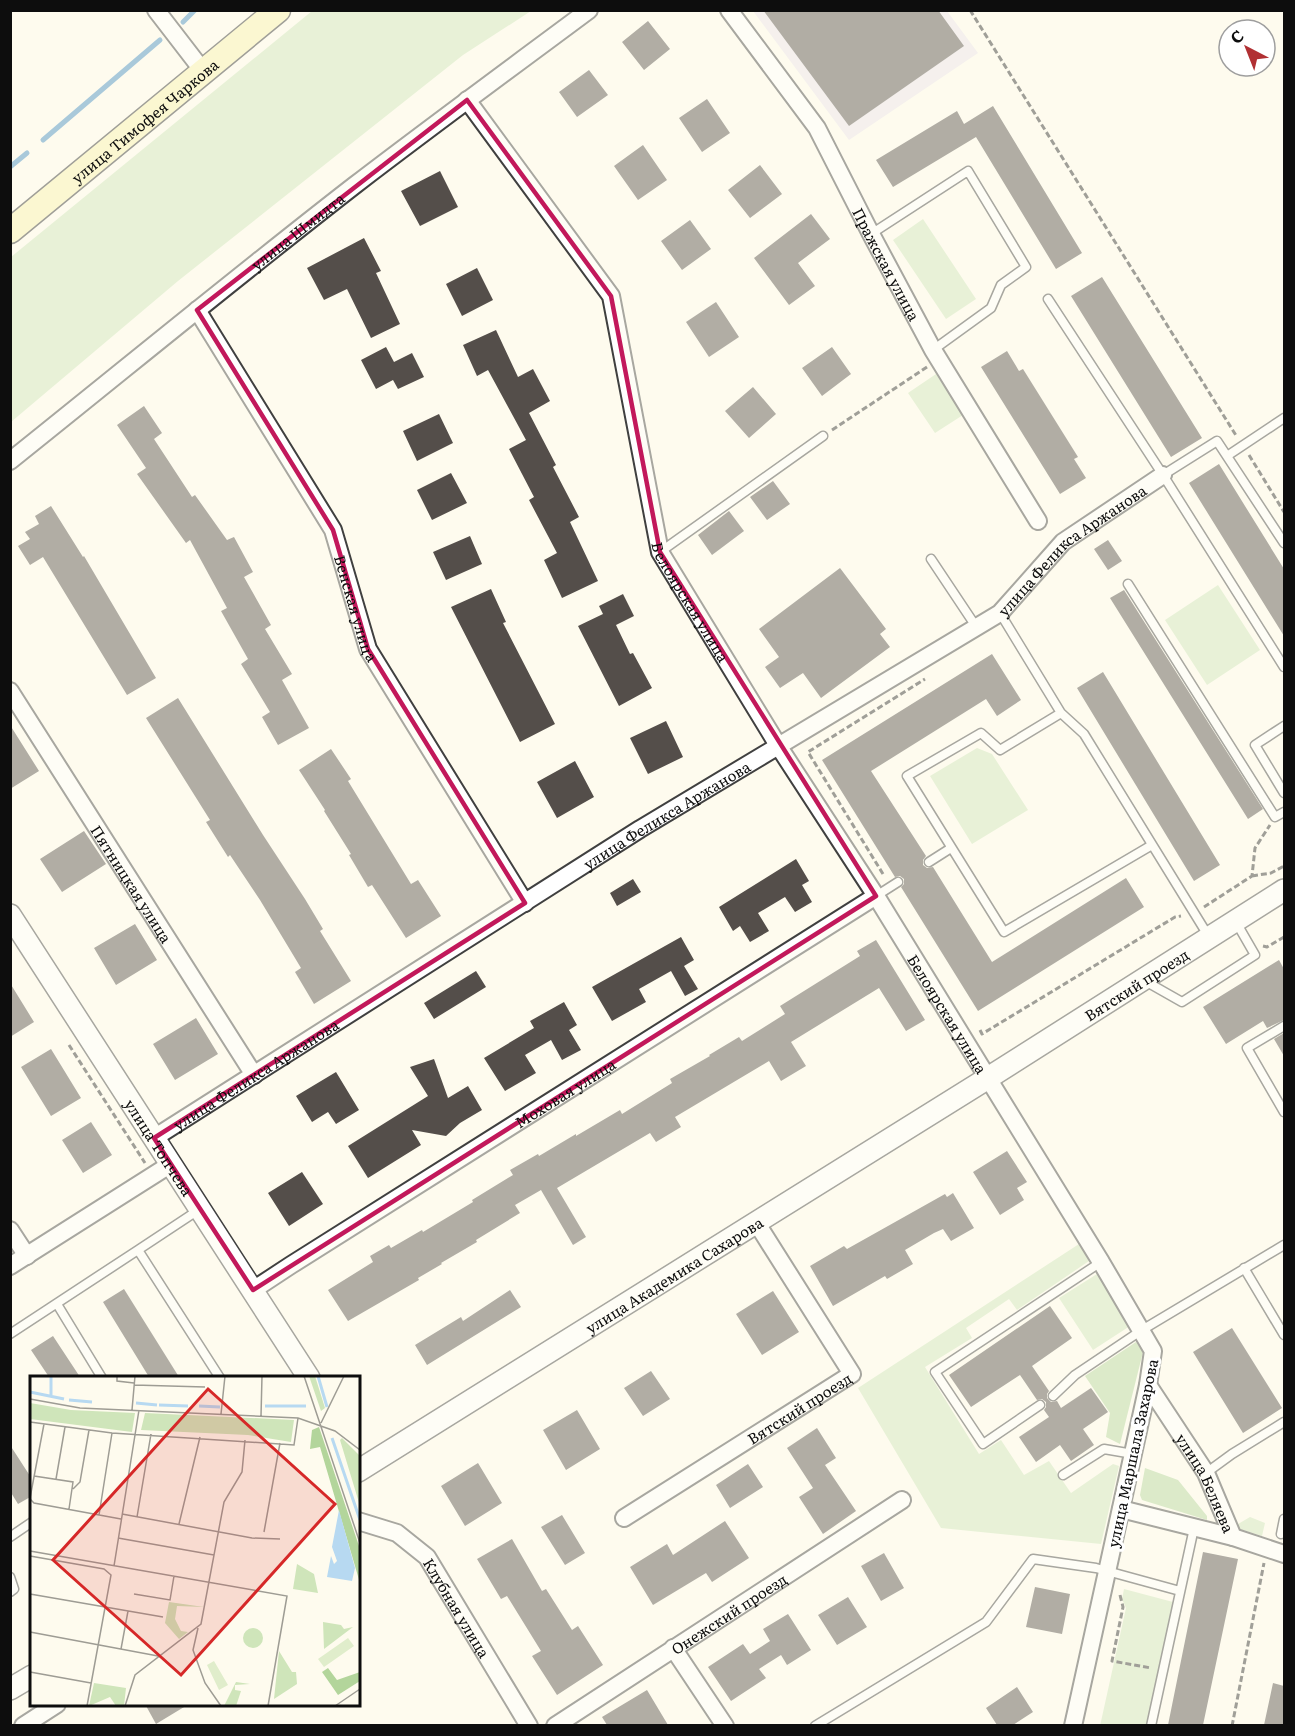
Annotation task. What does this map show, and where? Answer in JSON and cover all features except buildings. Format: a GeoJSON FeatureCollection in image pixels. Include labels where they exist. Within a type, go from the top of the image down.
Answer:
{"type":"FeatureCollection","features":[{"type":"Feature","properties":{"kind":"main road","name":"улица Тимофея Чаркова"},"geometry":{"type":"LineString","coordinates":[[10,231],[278,10]]}},
{"type":"Feature","properties":{"kind":"street"},"geometry":{"type":"LineString","coordinates":[[156,10],[203,71]]}},
{"type":"Feature","properties":{"kind":"street","name":"улица Шмидта"},"geometry":{"type":"LineString","coordinates":[[10,461],[354,186],[589,10]]}},
{"type":"Feature","properties":{"kind":"street","name":"Пражская улица"},"geometry":{"type":"LineString","coordinates":[[729,10],[817,128],[870,234],[935,355],[1038,521]]}},
{"type":"Feature","properties":{"kind":"street","name":"Белоярская улица"},"geometry":{"type":"LineString","coordinates":[[467,100],[611,296],[660,552],[778,747],[876,896],[988,1078]]}},
{"type":"Feature","properties":{"kind":"street","name":"Венская улица"},"geometry":{"type":"LineString","coordinates":[[197,310],[333,530],[368,648],[525,903]]}},
{"type":"Feature","properties":{"kind":"street","name":"улица Феликса Аржанова"},"geometry":{"type":"LineString","coordinates":[[154,1138],[640,830],[1000,613],[1063,542],[1163,475]]}},
{"type":"Feature","properties":{"kind":"street","name":"Пятницкая улица"},"geometry":{"type":"LineString","coordinates":[[10,691],[254,1075]]}},
{"type":"Feature","properties":{"kind":"street","name":"Вятский проезд"},"geometry":{"type":"LineString","coordinates":[[988,1078],[1284,890]]}},
{"type":"Feature","properties":{"kind":"street","name":"Моховая улица"},"geometry":{"type":"LineString","coordinates":[[253,1290],[876,896]]}},
{"type":"Feature","properties":{"kind":"street","name":"улица Топчева"},"geometry":{"type":"LineString","coordinates":[[10,915],[308,1376]]}},
{"type":"Feature","properties":{"kind":"street","name":"улица Академика Сахарова"},"geometry":{"type":"LineString","coordinates":[[361,1463],[988,1078]]}},
{"type":"Feature","properties":{"kind":"street","name":"улица Маршала Захарова"},"geometry":{"type":"LineString","coordinates":[[988,1078],[1154,1351],[1073,1725]]}},
{"type":"Feature","properties":{"kind":"street"},"geometry":{"type":"LineString","coordinates":[[10,1266],[171,1164]]}},
{"type":"Feature","properties":{"kind":"street","name":"Вятский проезд"},"geometry":{"type":"LineString","coordinates":[[624,1518],[852,1374],[756,1222]]}},
{"type":"Feature","properties":{"kind":"street"},"geometry":{"type":"LineString","coordinates":[[10,1230],[27,1256]]}},
{"type":"Feature","properties":{"kind":"street","name":"улица Беляева"},"geometry":{"type":"LineString","coordinates":[[1148,1385],[1206,1473],[1233,1537],[1284,1554]]}},
{"type":"Feature","properties":{"kind":"street","name":"Онежский проезд"},"geometry":{"type":"LineString","coordinates":[[555,1725],[902,1500]]}},
{"type":"Feature","properties":{"kind":"street"},"geometry":{"type":"LineString","coordinates":[[1121,1509],[1233,1537]]}},
{"type":"Feature","properties":{"kind":"street","name":"Клубная улица"},"geometry":{"type":"LineString","coordinates":[[360,1522],[397,1533],[427,1557],[529,1725]]}},
{"type":"Feature","properties":{"kind":"street"},"geometry":{"type":"LineString","coordinates":[[673,1648],[725,1725]]}},
{"type":"Feature","properties":{"kind":"street"},"geometry":{"type":"LineString","coordinates":[[10,1689],[30,1677]]}},
{"type":"Feature","properties":{"kind":"street"},"geometry":{"type":"LineString","coordinates":[[23,1725],[54,1706]]}},
{"type":"Feature","properties":{"kind":"lane"},"geometry":{"type":"LineString","coordinates":[[870,234],[968,171],[1026,267],[1001,285],[991,308],[935,355]]}},
{"type":"Feature","properties":{"kind":"lane"},"geometry":{"type":"LineString","coordinates":[[1048,299],[1284,666]]}},
{"type":"Feature","properties":{"kind":"lane"},"geometry":{"type":"LineString","coordinates":[[1227,456],[1284,418]]}},
{"type":"Feature","properties":{"kind":"lane"},"geometry":{"type":"LineString","coordinates":[[660,552],[823,436]]}},
{"type":"Feature","properties":{"kind":"lane"},"geometry":{"type":"LineString","coordinates":[[1163,475],[1217,441],[1284,543]]}},
{"type":"Feature","properties":{"kind":"lane"},"geometry":{"type":"LineString","coordinates":[[931,559],[977,628]]}},
{"type":"Feature","properties":{"kind":"lane"},"geometry":{"type":"LineString","coordinates":[[1128,584],[1275,817],[1284,812]]}},
{"type":"Feature","properties":{"kind":"lane"},"geometry":{"type":"LineString","coordinates":[[1000,613],[1061,713],[1084,734],[1209,937]]}},
{"type":"Feature","properties":{"kind":"lane"},"geometry":{"type":"LineString","coordinates":[[1061,713],[1000,750],[981,733],[907,776],[1004,932],[1152,845]]}},
{"type":"Feature","properties":{"kind":"lane"},"geometry":{"type":"LineString","coordinates":[[1284,726],[1255,745],[1284,793]]}},
{"type":"Feature","properties":{"kind":"lane"},"geometry":{"type":"LineString","coordinates":[[929,862],[951,848]]}},
{"type":"Feature","properties":{"kind":"lane"},"geometry":{"type":"LineString","coordinates":[[876,896],[894,884]]}},
{"type":"Feature","properties":{"kind":"lane"},"geometry":{"type":"LineString","coordinates":[[1142,979],[1182,1002],[1255,955],[1235,921]]}},
{"type":"Feature","properties":{"kind":"lane"},"geometry":{"type":"LineString","coordinates":[[1284,1026],[1247,1048],[1284,1112]]}},
{"type":"Feature","properties":{"kind":"lane"},"geometry":{"type":"LineString","coordinates":[[10,1334],[200,1209]]}},
{"type":"Feature","properties":{"kind":"lane"},"geometry":{"type":"LineString","coordinates":[[1053,1396],[1075,1375],[1142,1330],[1284,1245]]}},
{"type":"Feature","properties":{"kind":"lane"},"geometry":{"type":"LineString","coordinates":[[138,1250],[219,1376]]}},
{"type":"Feature","properties":{"kind":"lane"},"geometry":{"type":"LineString","coordinates":[[1041,1405],[983,1443],[935,1372],[1101,1262]]}},
{"type":"Feature","properties":{"kind":"lane"},"geometry":{"type":"LineString","coordinates":[[1244,1268],[1284,1335]]}},
{"type":"Feature","properties":{"kind":"lane"},"geometry":{"type":"LineString","coordinates":[[57,1304],[101,1376]]}},
{"type":"Feature","properties":{"kind":"lane"},"geometry":{"type":"LineString","coordinates":[[1206,1473],[1284,1422]]}},
{"type":"Feature","properties":{"kind":"lane"},"geometry":{"type":"LineString","coordinates":[[1063,1475],[1104,1449],[1133,1454]]}},
{"type":"Feature","properties":{"kind":"lane"},"geometry":{"type":"LineString","coordinates":[[1281,1534],[1284,1520]]}},
{"type":"Feature","properties":{"kind":"lane"},"geometry":{"type":"LineString","coordinates":[[10,1537],[30,1523]]}},
{"type":"Feature","properties":{"kind":"lane"},"geometry":{"type":"LineString","coordinates":[[1151,1725],[1194,1528]]}},
{"type":"Feature","properties":{"kind":"lane"},"geometry":{"type":"LineString","coordinates":[[815,1725],[986,1622],[1033,1559],[1107,1571],[1180,1591]]}},
{"type":"Feature","properties":{"kind":"lane"},"geometry":{"type":"LineString","coordinates":[[10,1577],[14,1589],[10,1592]]}},
{"type":"Feature","properties":{"kind":"path"},"geometry":{"type":"LineString","coordinates":[[970,10],[1284,512]]}},
{"type":"Feature","properties":{"kind":"path"},"geometry":{"type":"LineString","coordinates":[[823,436],[935,355]]}},
{"type":"Feature","properties":{"kind":"path"},"geometry":{"type":"LineString","coordinates":[[894,884],[808,752],[928,677]]}},
{"type":"Feature","properties":{"kind":"path"},"geometry":{"type":"LineString","coordinates":[[1252,876],[1255,848],[1275,817]]}},
{"type":"Feature","properties":{"kind":"path"},"geometry":{"type":"LineString","coordinates":[[976,1024],[982,1034],[1175,917],[1194,914],[1252,876],[1271,873],[1284,866]]}},
{"type":"Feature","properties":{"kind":"path"},"geometry":{"type":"LineString","coordinates":[[66,1040],[153,1176]]}},
{"type":"Feature","properties":{"kind":"path"},"geometry":{"type":"LineString","coordinates":[[1232,1725],[1265,1559]]}},
{"type":"Feature","properties":{"kind":"path"},"geometry":{"type":"LineString","coordinates":[[1124,1576],[1120,1595],[1123,1607],[1112,1661],[1163,1670]]}},
{"type":"Feature","properties":{"kind":"highlighted area"},"geometry":{"type":"Polygon","coordinates":[[[467,100],[611,296],[660,552],[876,896],[253,1290],[154,1138],[525,903],[368,649],[333,530],[197,310],[467,100]]]}},
{"type":"Feature","properties":{"kind":"shaded area"},"geometry":{"type":"Polygon","coordinates":[[[753,11],[947,11],[978,53],[849,140],[753,11]]]}},
{"type":"Feature","properties":{"kind":"green space"},"geometry":{"type":"Polygon","coordinates":[[[312,11],[531,11],[463,55],[178,281],[11,422],[11,257],[312,11]]]}},
{"type":"Feature","properties":{"kind":"green space"},"geometry":{"type":"Polygon","coordinates":[[[923,219],[976,299],[946,319],[893,240],[923,219]]]}},
{"type":"Feature","properties":{"kind":"green space"},"geometry":{"type":"Polygon","coordinates":[[[936,374],[963,415],[935,433],[908,393],[936,374]]]}},
{"type":"Feature","properties":{"kind":"green space"},"geometry":{"type":"Polygon","coordinates":[[[1218,585],[1260,650],[1207,685],[1165,620],[1218,585]]]}},
{"type":"Feature","properties":{"kind":"green space"},"geometry":{"type":"Polygon","coordinates":[[[977,748],[992,754],[1028,810],[972,844],[930,776],[977,748]]]}},
{"type":"Feature","properties":{"kind":"green space"},"geometry":{"type":"Polygon","coordinates":[[[1079,1244],[1089,1261],[1017,1310],[1009,1299],[966,1328],[972,1338],[925,1367],[979,1454],[1001,1440],[1024,1475],[1049,1461],[1071,1493],[1113,1464],[1119,1466],[1101,1544],[941,1528],[858,1388],[1079,1244]]]}},
{"type":"Feature","properties":{"kind":"green space"},"geometry":{"type":"Polygon","coordinates":[[[1097,1274],[1130,1326],[1093,1350],[1059,1298],[1097,1274]]]}},
{"type":"Feature","properties":{"kind":"green space"},"geometry":{"type":"Polygon","coordinates":[[[1136,1342],[1143,1352],[1120,1444],[1106,1437],[1110,1413],[1085,1376],[1136,1342]]]}},
{"type":"Feature","properties":{"kind":"green space"},"geometry":{"type":"Polygon","coordinates":[[[1145,1468],[1178,1480],[1207,1516],[1207,1520],[1142,1500],[1140,1495],[1145,1468]]]}},
{"type":"Feature","properties":{"kind":"green space"},"geometry":{"type":"Polygon","coordinates":[[[1250,1517],[1265,1523],[1262,1536],[1233,1527],[1250,1517]]]}},
{"type":"Feature","properties":{"kind":"green space"},"geometry":{"type":"Polygon","coordinates":[[[1124,1589],[1173,1602],[1148,1725],[1100,1726],[1126,1608],[1122,1599],[1124,1589]]]}},
{"type":"Feature","properties":{"kind":"waterway"},"geometry":{"type":"LineString","coordinates":[[183,22],[195,10]]}},
{"type":"Feature","properties":{"kind":"waterway"},"geometry":{"type":"LineString","coordinates":[[43,140],[160,40]]}},
{"type":"Feature","properties":{"kind":"waterway"},"geometry":{"type":"LineString","coordinates":[[10,167],[27,153]]}}]}
